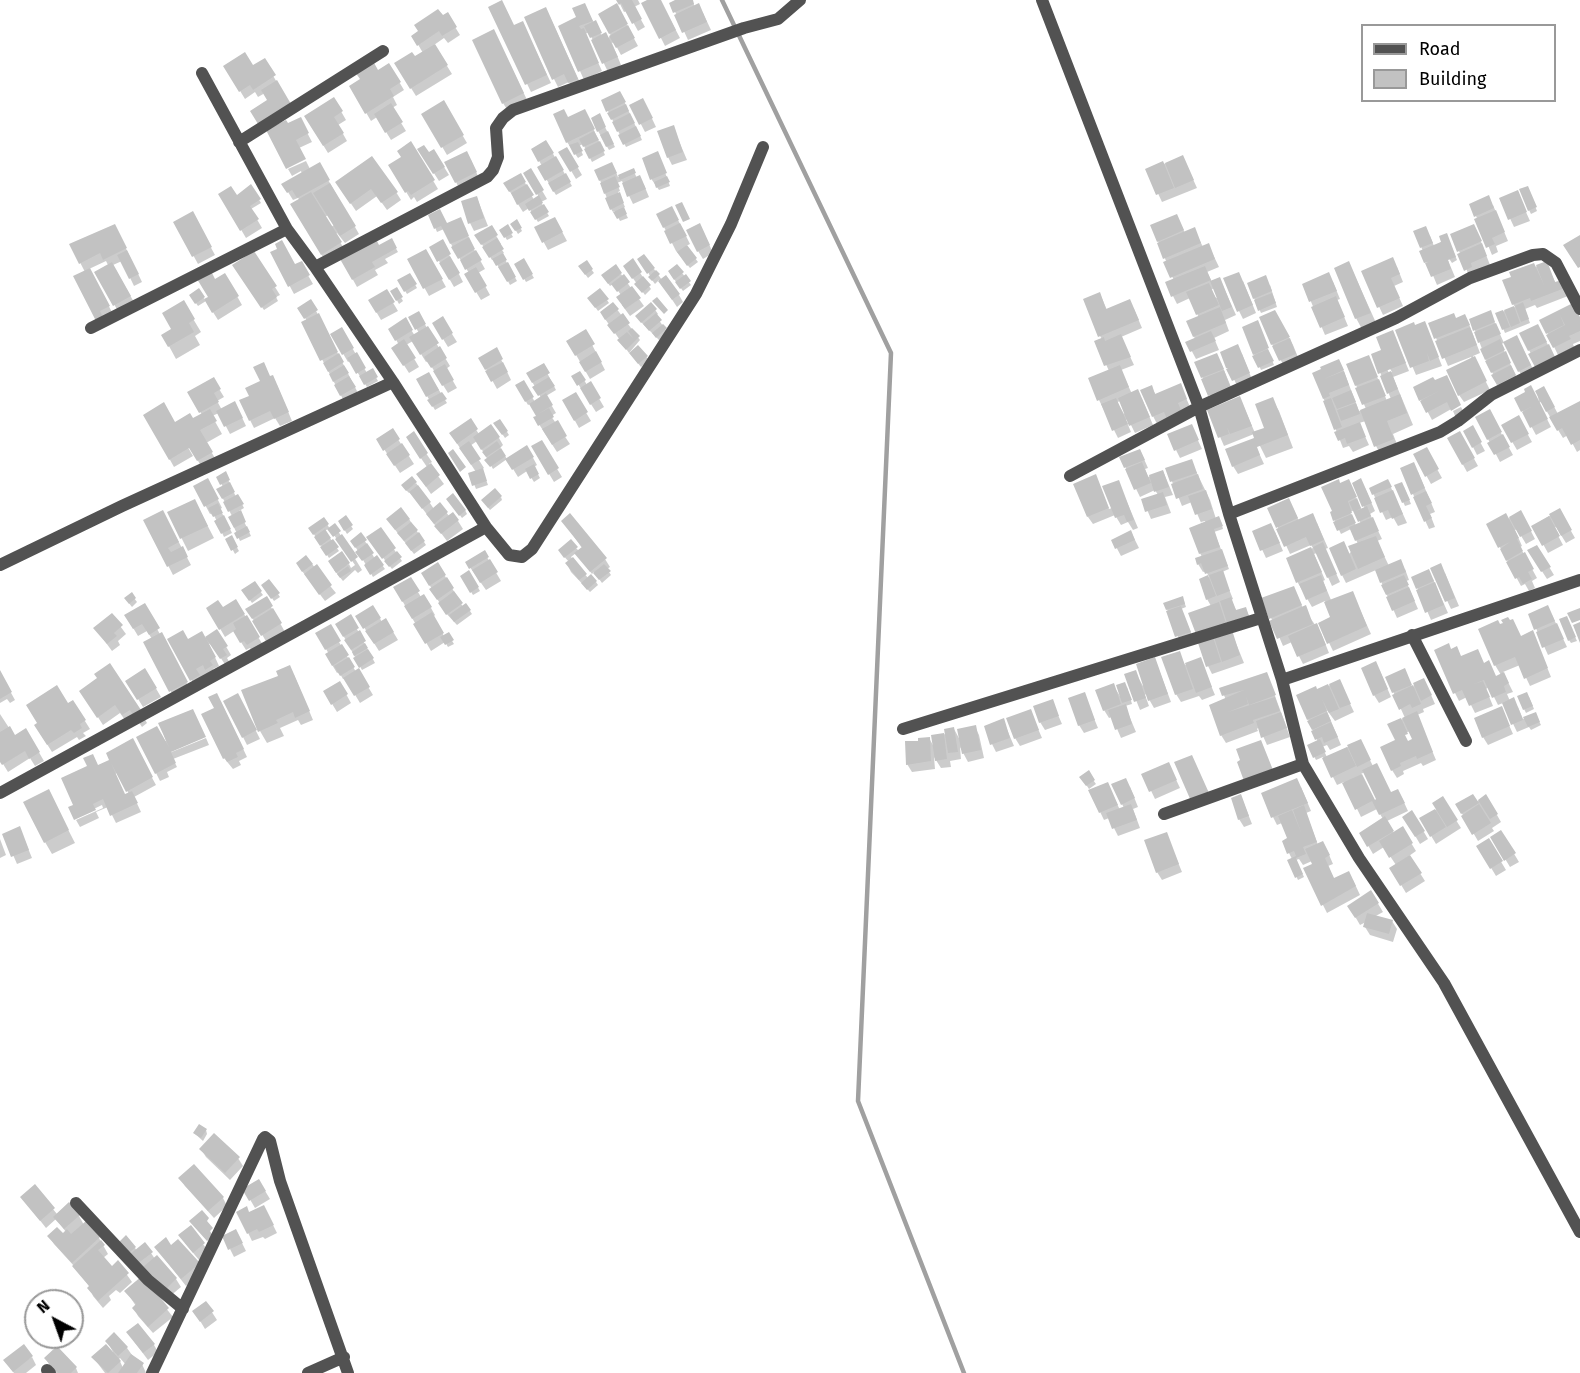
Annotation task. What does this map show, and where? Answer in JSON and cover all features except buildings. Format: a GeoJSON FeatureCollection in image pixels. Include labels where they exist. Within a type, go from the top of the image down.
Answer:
{"type":"FeatureCollection","features":[{"type":"Feature","properties":{"kind":"street"},"geometry":{"type":"LineString","coordinates":[[315,267],[488,177],[498,157],[496,128],[513,110],[744,28],[778,19],[800,0]]}},
{"type":"Feature","properties":{"kind":"street"},"geometry":{"type":"LineString","coordinates":[[1042,0],[1199,407],[1229,514],[1282,680],[1303,764],[1359,858],[1444,983],[1580,1232]]}},
{"type":"Feature","properties":{"kind":"street"},"geometry":{"type":"LineString","coordinates":[[239,142],[382,51]]}},
{"type":"Feature","properties":{"kind":"street"},"geometry":{"type":"LineString","coordinates":[[202,73],[287,229],[393,382],[486,527],[509,555],[522,557],[532,549],[696,294],[731,224],[763,147]]}},
{"type":"Feature","properties":{"kind":"street"},"geometry":{"type":"LineString","coordinates":[[91,328],[287,229]]}},
{"type":"Feature","properties":{"kind":"street"},"geometry":{"type":"LineString","coordinates":[[1070,476],[1199,407],[1396,318],[1470,278],[1533,255],[1543,254],[1556,263],[1580,309]]}},
{"type":"Feature","properties":{"kind":"street"},"geometry":{"type":"LineString","coordinates":[[1229,514],[1440,432],[1491,395],[1580,350]]}},
{"type":"Feature","properties":{"kind":"street"},"geometry":{"type":"LineString","coordinates":[[0,566],[122,506],[393,382]]}},
{"type":"Feature","properties":{"kind":"street"},"geometry":{"type":"LineString","coordinates":[[0,793],[486,527]]}},
{"type":"Feature","properties":{"kind":"street"},"geometry":{"type":"LineString","coordinates":[[1282,680],[1580,580]]}},
{"type":"Feature","properties":{"kind":"street"},"geometry":{"type":"LineString","coordinates":[[903,729],[1261,618]]}},
{"type":"Feature","properties":{"kind":"street"},"geometry":{"type":"LineString","coordinates":[[1412,635],[1466,741]]}},
{"type":"Feature","properties":{"kind":"street"},"geometry":{"type":"LineString","coordinates":[[1164,814],[1303,764]]}},
{"type":"Feature","properties":{"kind":"street"},"geometry":{"type":"LineString","coordinates":[[152,1373],[262,1139],[267,1138],[270,1141],[280,1181],[302,1247],[348,1373]]}},
{"type":"Feature","properties":{"kind":"street"},"geometry":{"type":"LineString","coordinates":[[76,1203],[148,1280],[183,1310]]}},
{"type":"Feature","properties":{"kind":"street"},"geometry":{"type":"LineString","coordinates":[[308,1373],[344,1357]]}},
{"type":"Feature","properties":{"kind":"waterway"},"geometry":{"type":"LineString","coordinates":[[722,0],[891,353],[858,1101],[964,1373]]}}]}
